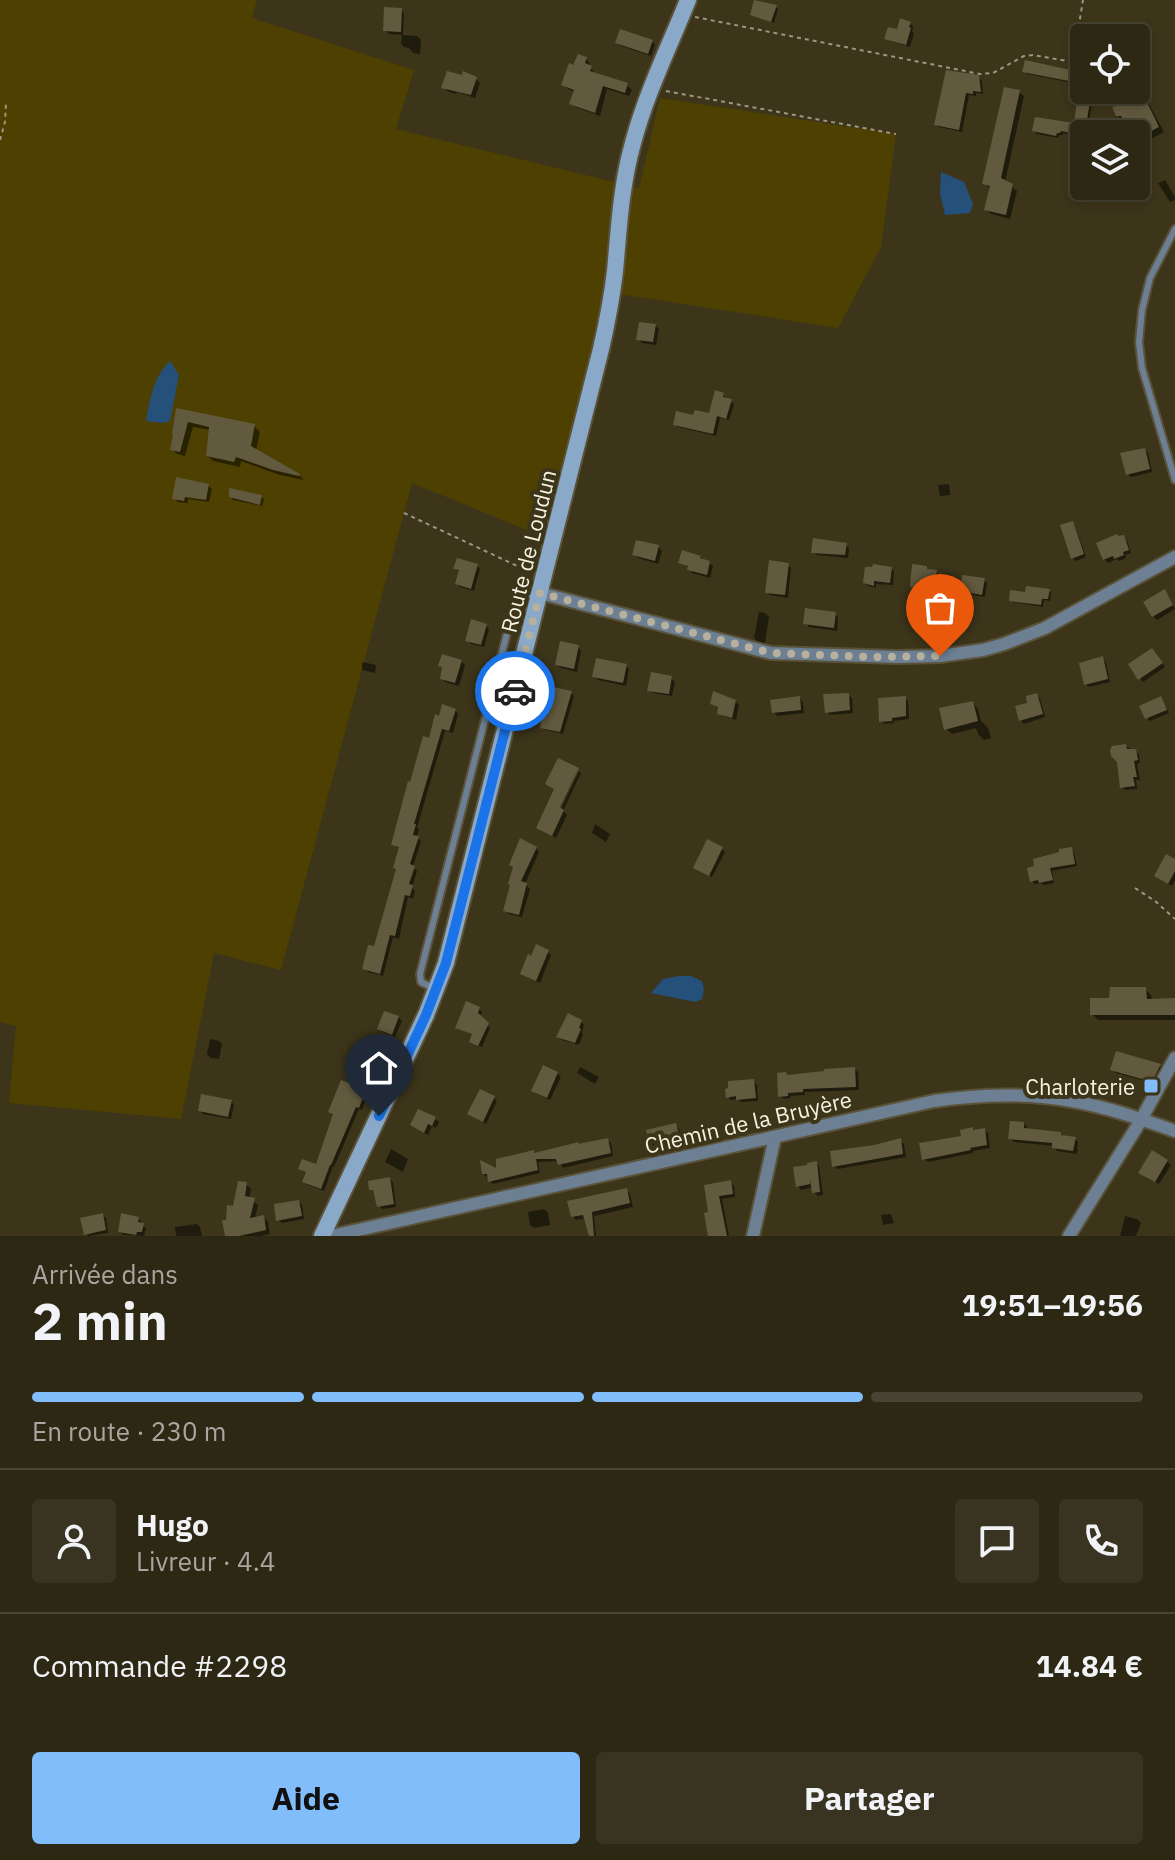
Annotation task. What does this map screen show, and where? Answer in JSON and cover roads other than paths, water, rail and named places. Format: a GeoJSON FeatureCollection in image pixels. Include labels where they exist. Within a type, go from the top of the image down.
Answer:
{"type":"FeatureCollection","features":[{"type":"Feature","properties":{"kind":"main road","name":"Route de Loudun"},"geometry":{"type":"LineString","coordinates":[[322,1236],[436,989],[457,926],[609,311],[627,168],[639,123],[685,7]]}},
{"type":"Feature","properties":{"kind":"street"},"geometry":{"type":"LineString","coordinates":[[542,585],[771,653],[940,656],[983,650],[1045,628],[1175,557]]}},
{"type":"Feature","properties":{"kind":"street"},"geometry":{"type":"LineString","coordinates":[[1069,1236],[1175,1058]]}},
{"type":"Feature","properties":{"kind":"street","name":"Chemin de la Bruyère"},"geometry":{"type":"LineString","coordinates":[[331,1236],[967,1096],[1040,1096],[1098,1106],[1175,1131]]}},
{"type":"Feature","properties":{"kind":"street"},"geometry":{"type":"LineString","coordinates":[[753,1236],[775,1137]]}},
{"type":"Feature","properties":{"kind":"lane"},"geometry":{"type":"LineString","coordinates":[[1175,229],[1150,278],[1142,310],[1139,342],[1142,368],[1175,480]]}},
{"type":"Feature","properties":{"kind":"lane"},"geometry":{"type":"LineString","coordinates":[[436,989],[421,982],[420,974],[514,606],[519,598],[542,585]]}},
{"type":"Feature","properties":{"kind":"water"},"geometry":{"type":"Polygon","coordinates":[[[941,172],[964,182],[973,204],[970,213],[945,215],[940,194],[941,172]]]}},
{"type":"Feature","properties":{"kind":"water"},"geometry":{"type":"Polygon","coordinates":[[[170,361],[179,375],[170,421],[146,421],[156,381],[170,361]]]}},
{"type":"Feature","properties":{"kind":"water"},"geometry":{"type":"Polygon","coordinates":[[[691,976],[702,981],[702,999],[695,1002],[651,993],[663,979],[691,976]]]}},
{"type":"Feature","properties":{"kind":"place","name":"Charloterie"},"geometry":{"type":"Point","coordinates":[1151,1086]}}]}
